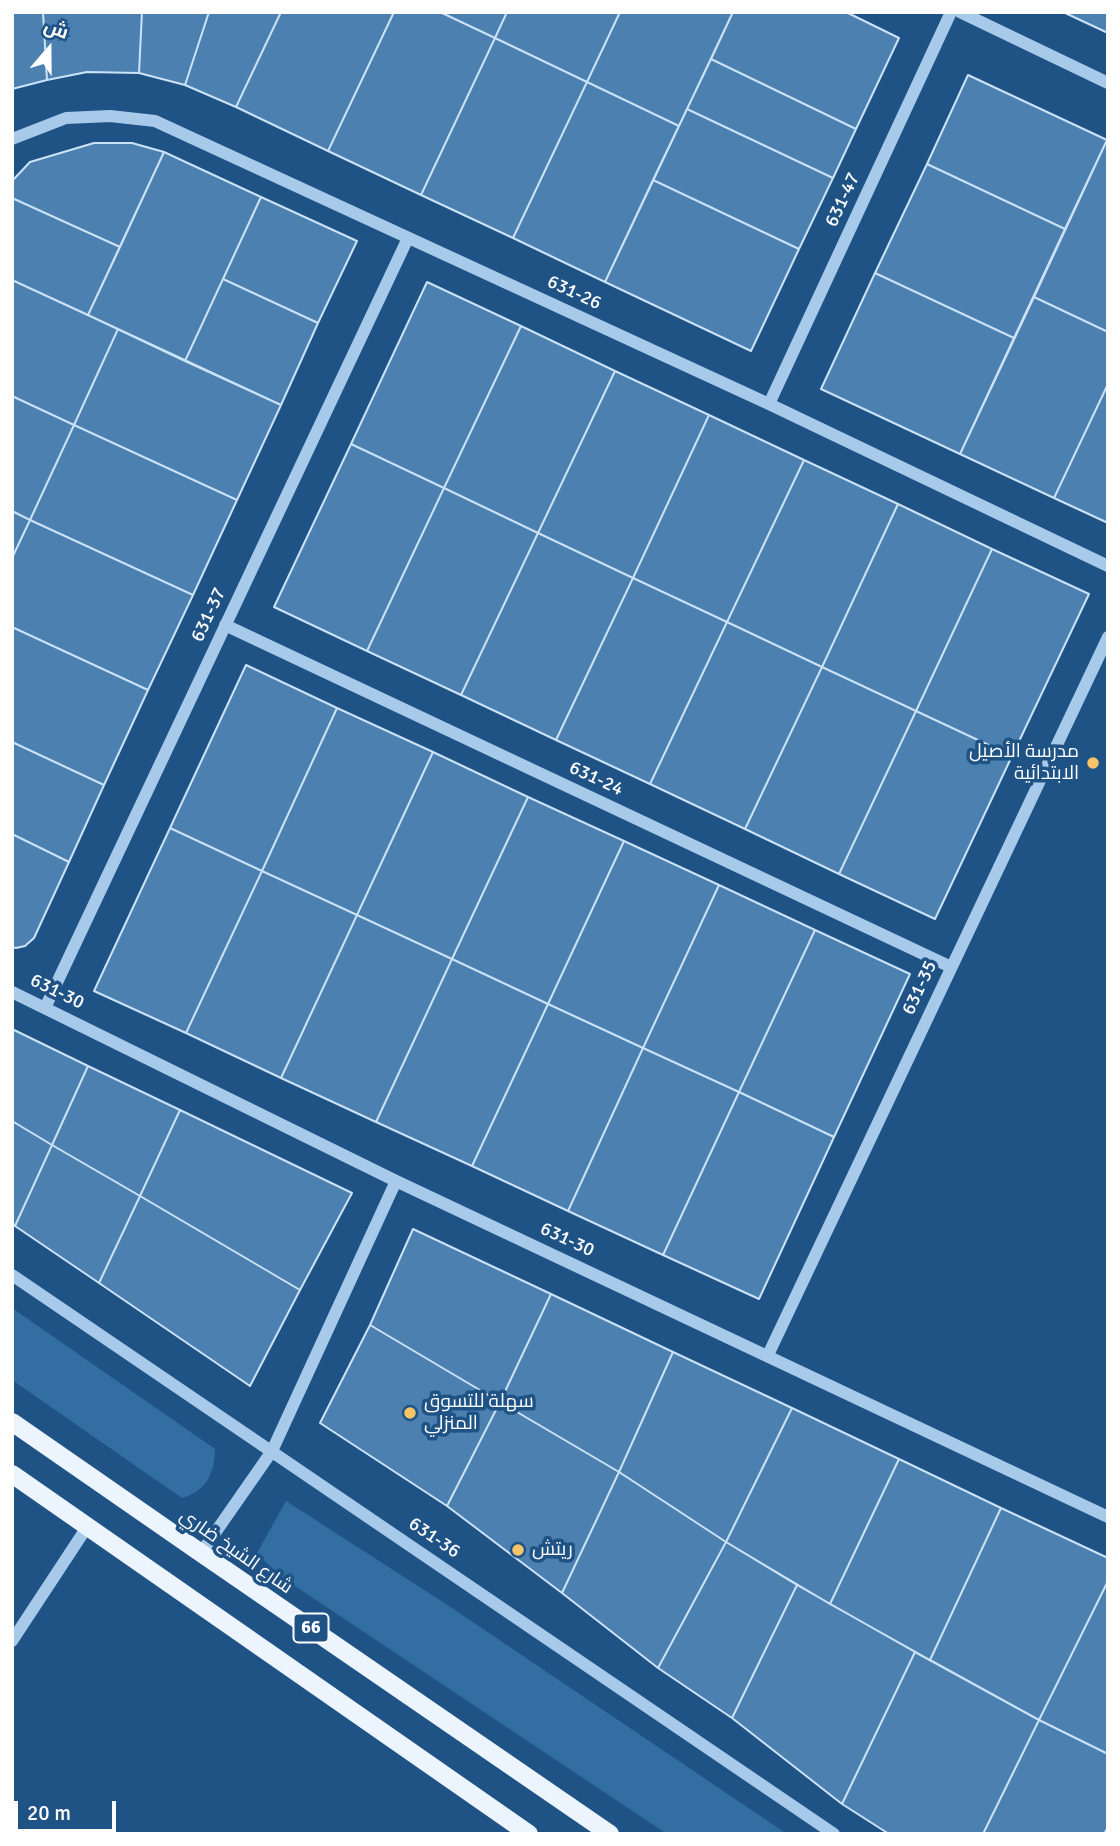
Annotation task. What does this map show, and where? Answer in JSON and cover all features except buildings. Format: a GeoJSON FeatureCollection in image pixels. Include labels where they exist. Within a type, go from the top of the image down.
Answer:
{"type":"FeatureCollection","features":[{"type":"Feature","properties":{"kind":"main road","name":"شارع الشيخ ضاري"},"geometry":{"type":"LineString","coordinates":[[12,1422],[610,1834]]}},
{"type":"Feature","properties":{"kind":"main road","name":"66"},"geometry":{"type":"LineString","coordinates":[[12,1474],[529,1834]]}},
{"type":"Feature","properties":{"kind":"street","name":"631-47"},"geometry":{"type":"LineString","coordinates":[[769,404],[951,12]]}},
{"type":"Feature","properties":{"kind":"street"},"geometry":{"type":"LineString","coordinates":[[960,12],[1108,83]]}},
{"type":"Feature","properties":{"kind":"street","name":"631-26"},"geometry":{"type":"LineString","coordinates":[[12,139],[66,118],[110,116],[155,121],[769,404],[1108,566]]}},
{"type":"Feature","properties":{"kind":"street","name":"631-37"},"geometry":{"type":"LineString","coordinates":[[45,1008],[408,238]]}},
{"type":"Feature","properties":{"kind":"street","name":"631-24"},"geometry":{"type":"LineString","coordinates":[[225,625],[951,967]]}},
{"type":"Feature","properties":{"kind":"street","name":"631-35"},"geometry":{"type":"LineString","coordinates":[[768,1355],[1108,637]]}},
{"type":"Feature","properties":{"kind":"street","name":"631-30"},"geometry":{"type":"LineString","coordinates":[[12,992],[396,1181],[1108,1517]]}},
{"type":"Feature","properties":{"kind":"street"},"geometry":{"type":"LineString","coordinates":[[201,1553],[272,1451],[396,1181]]}},
{"type":"Feature","properties":{"kind":"street","name":"631-36"},"geometry":{"type":"LineString","coordinates":[[12,1275],[834,1834]]}},
{"type":"Feature","properties":{"kind":"street"},"geometry":{"type":"LineString","coordinates":[[12,1641],[87,1527]]}},
{"type":"Feature","properties":{"kind":"shaded area"},"geometry":{"type":"Polygon","coordinates":[[[12,1308],[215,1449],[211,1474],[203,1486],[182,1498],[12,1380],[12,1308]]]}},
{"type":"Feature","properties":{"kind":"shaded area"},"geometry":{"type":"Polygon","coordinates":[[[286,1501],[446,1604],[787,1834],[667,1834],[277,1574],[257,1553],[286,1501]]]}},
{"type":"Feature","properties":{"kind":"place","name":"مدرسة الأصيل الابتدائية"},"geometry":{"type":"Point","coordinates":[1093,763]}},
{"type":"Feature","properties":{"kind":"place","name":"سهلة للتسوق المنزلي"},"geometry":{"type":"Point","coordinates":[410,1413]}},
{"type":"Feature","properties":{"kind":"place","name":"ريتش"},"geometry":{"type":"Point","coordinates":[518,1550]}}]}
